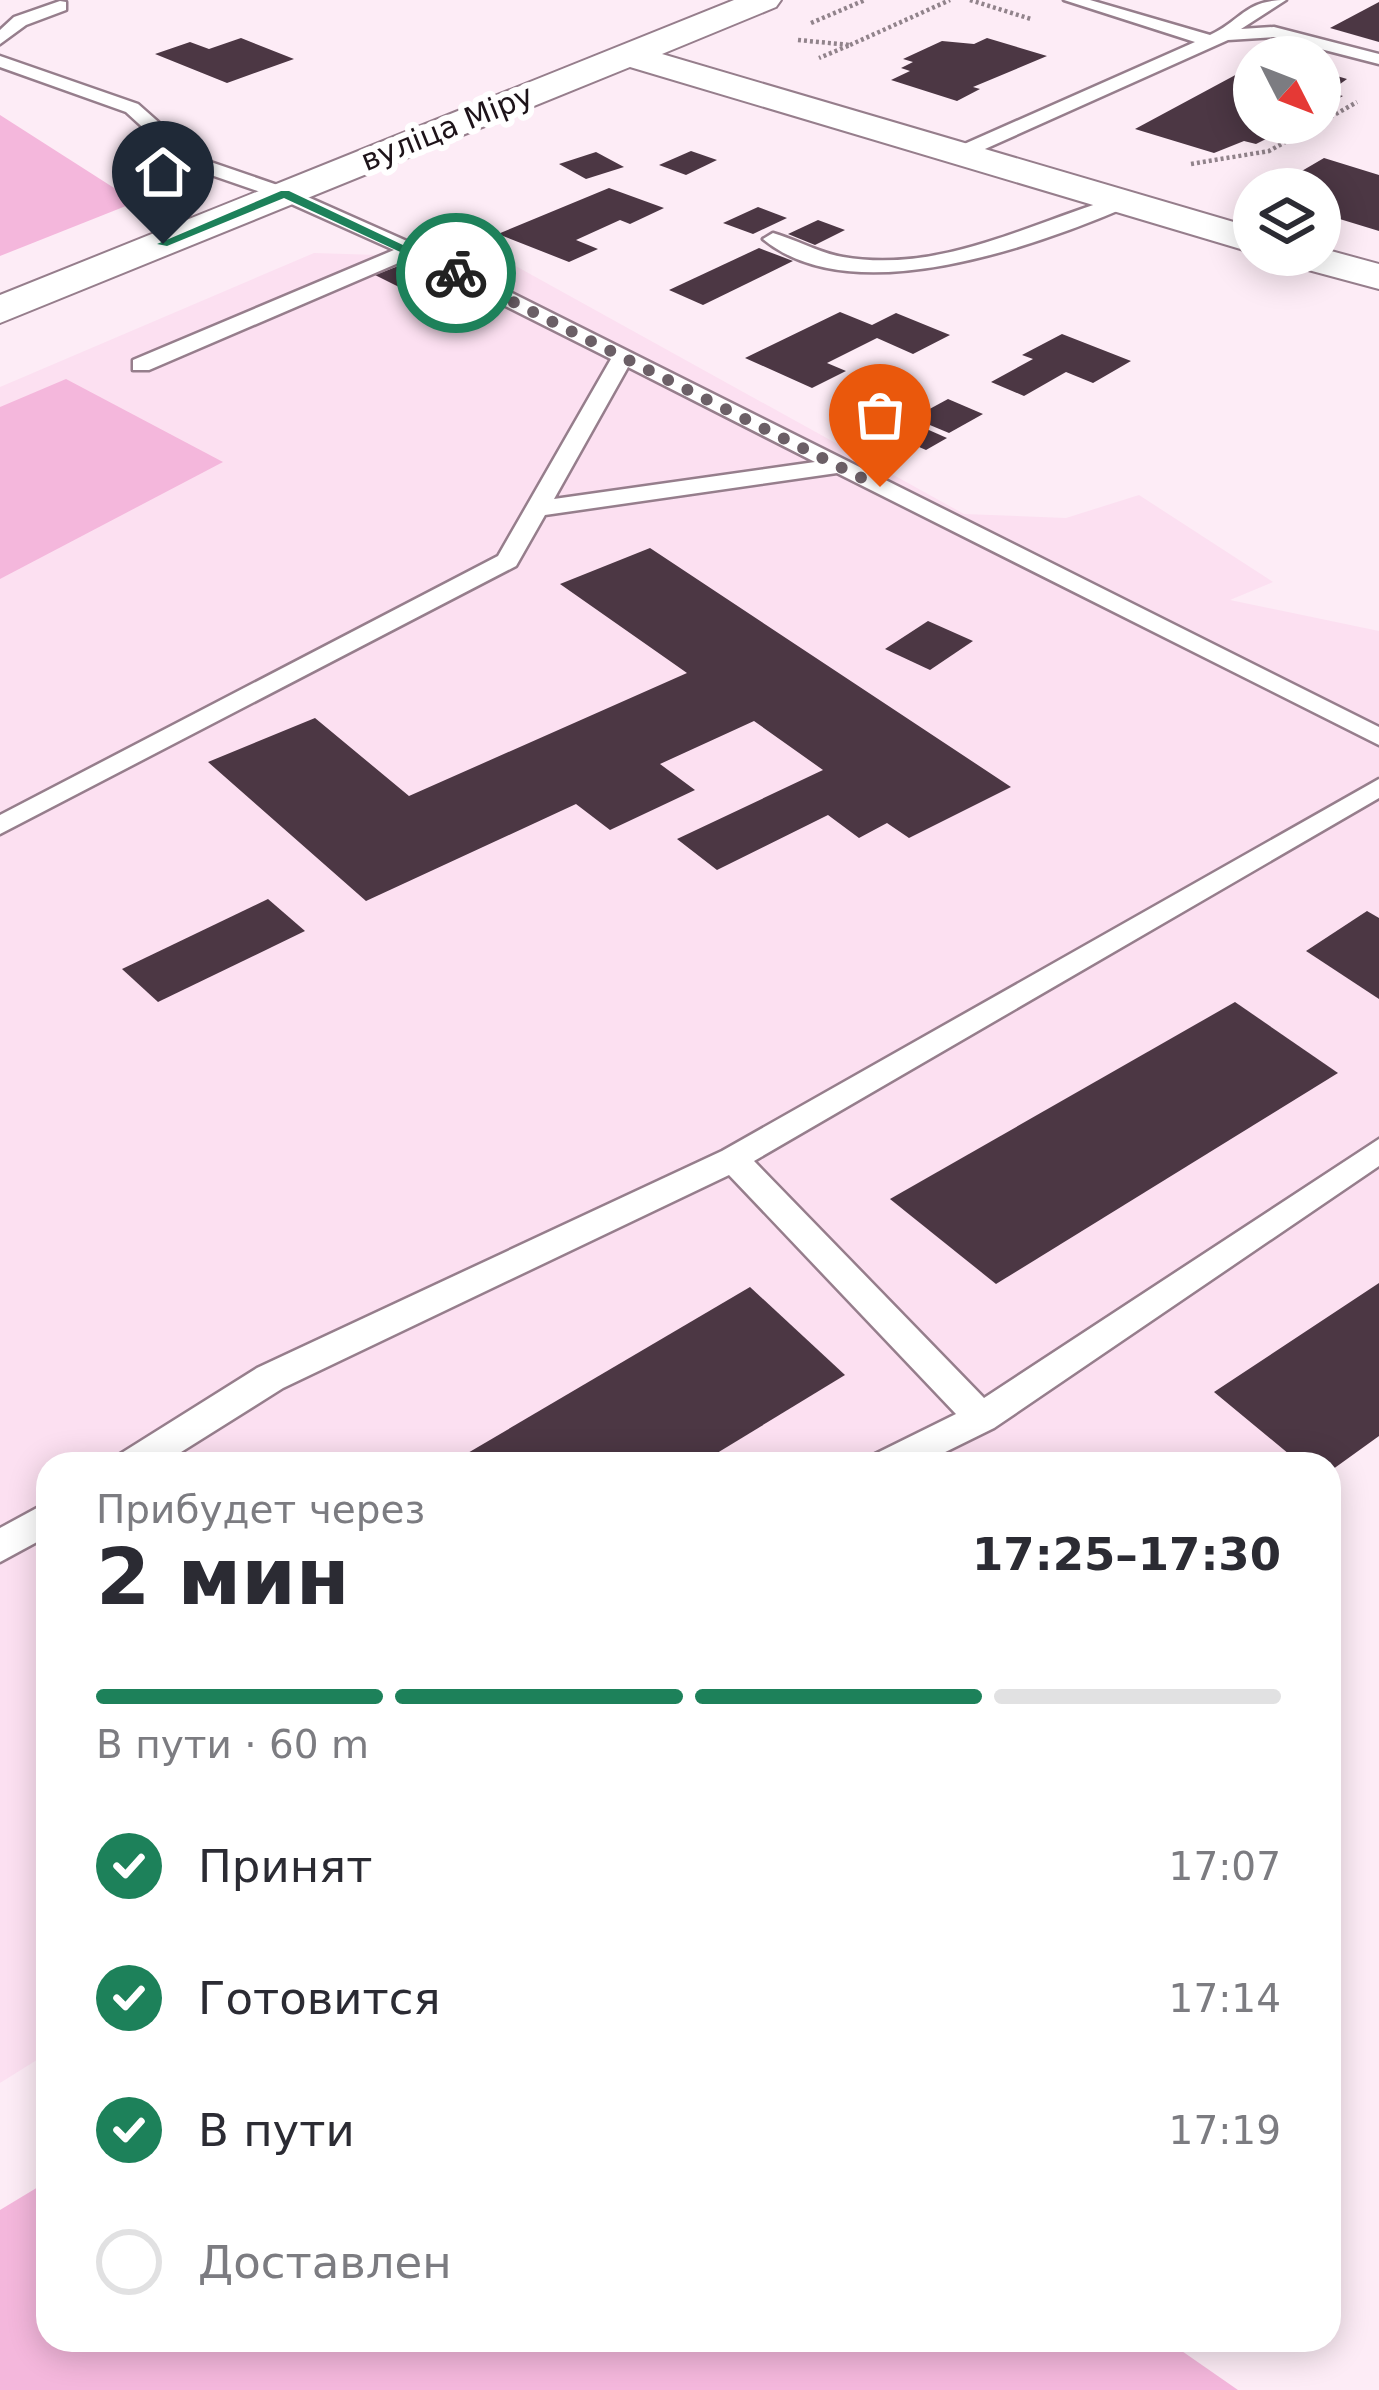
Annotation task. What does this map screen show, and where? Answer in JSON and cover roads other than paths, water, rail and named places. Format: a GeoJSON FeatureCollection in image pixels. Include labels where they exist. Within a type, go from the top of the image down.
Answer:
{"type":"FeatureCollection","features":[{"type":"Feature","properties":{"kind":"main road","name":"вуліца Міру"},"geometry":{"type":"LineString","coordinates":[[0,310],[764,0]]}},
{"type":"Feature","properties":{"kind":"main road"},"geometry":{"type":"LineString","coordinates":[[628,55],[1233,235]]}},
{"type":"Feature","properties":{"kind":"main road"},"geometry":{"type":"LineString","coordinates":[[1341,266],[1379,277]]}},
{"type":"Feature","properties":{"kind":"lane"},"geometry":{"type":"LineString","coordinates":[[1072,0],[1218,38],[1274,32],[1379,58]]}},
{"type":"Feature","properties":{"kind":"lane"},"geometry":{"type":"LineString","coordinates":[[960,153],[1218,38],[1244,16],[1278,0]]}},
{"type":"Feature","properties":{"kind":"lane"},"geometry":{"type":"LineString","coordinates":[[0,39],[20,21],[60,6]]}},
{"type":"Feature","properties":{"kind":"lane"},"geometry":{"type":"LineString","coordinates":[[0,62],[132,109],[192,162],[285,194],[411,250],[1379,736]]}},
{"type":"Feature","properties":{"kind":"lane"},"geometry":{"type":"LineString","coordinates":[[773,239],[837,263],[921,261],[1068,226],[1122,202]]}},
{"type":"Feature","properties":{"kind":"lane"},"geometry":{"type":"LineString","coordinates":[[141,365],[411,250]]}},
{"type":"Feature","properties":{"kind":"lane"},"geometry":{"type":"LineString","coordinates":[[0,826],[507,562],[622,358]]}},
{"type":"Feature","properties":{"kind":"lane"},"geometry":{"type":"LineString","coordinates":[[536,509],[838,466]]}},
{"type":"Feature","properties":{"kind":"lane"},"geometry":{"type":"LineString","coordinates":[[152,1452],[270,1378],[734,1159],[1379,787]]}},
{"type":"Feature","properties":{"kind":"lane"},"geometry":{"type":"LineString","coordinates":[[912,1452],[981,1418],[1379,1150]]}},
{"type":"Feature","properties":{"kind":"lane"},"geometry":{"type":"LineString","coordinates":[[734,1159],[981,1418]]}},
{"type":"Feature","properties":{"kind":"lane"},"geometry":{"type":"LineString","coordinates":[[0,1547],[36,1524]]}}]}
